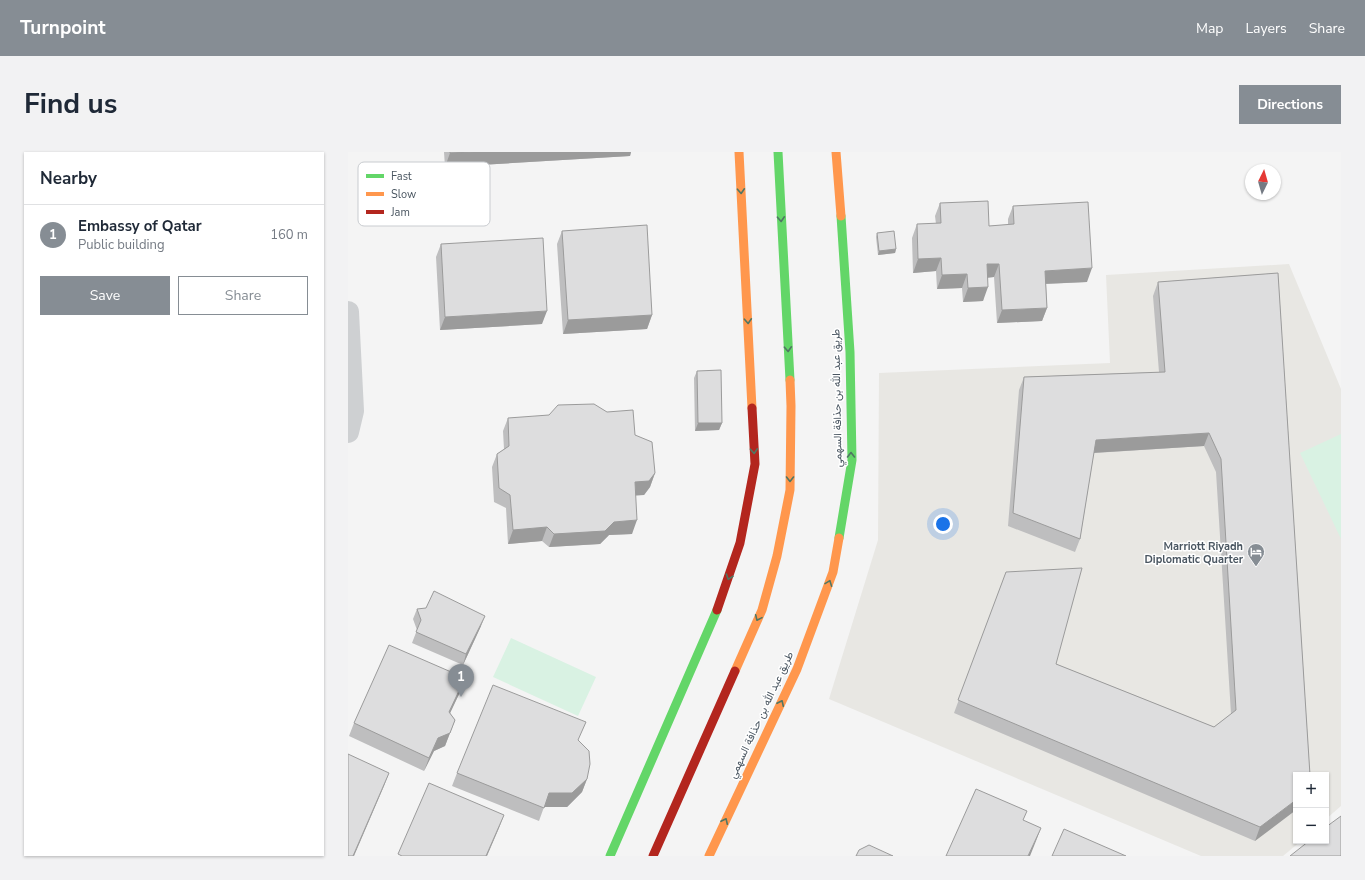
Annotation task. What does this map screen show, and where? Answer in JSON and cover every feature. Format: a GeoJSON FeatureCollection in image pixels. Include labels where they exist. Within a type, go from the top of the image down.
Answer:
{"type":"FeatureCollection","features":[{"type":"Feature","properties":{"kind":"street"},"geometry":{"type":"LineString","coordinates":[[610,856],[719,606],[740,543],[755,464],[739,152]]}},
{"type":"Feature","properties":{"kind":"street"},"geometry":{"type":"LineString","coordinates":[[653,856],[762,610],[777,556],[790,490],[791,406],[778,152]]}},
{"type":"Feature","properties":{"kind":"street","name":"طريق عبد الله بن حذافة السهمي"},"geometry":{"type":"LineString","coordinates":[[709,856],[797,669],[834,572],[852,460],[850,352],[836,152]]}},
{"type":"Feature","properties":{"kind":"street"},"geometry":{"type":"LineString","coordinates":[[348,312],[353,411],[348,432]]}},
{"type":"Feature","properties":{"kind":"shaded area"},"geometry":{"type":"Polygon","coordinates":[[[1289,264],[1341,389],[1341,806],[1329,816],[1329,772],[1293,772],[1293,844],[1297,844],[1283,856],[1201,856],[829,699],[878,540],[879,373],[1110,363],[1106,275],[1289,264]]]}},
{"type":"Feature","properties":{"kind":"green space"},"geometry":{"type":"Polygon","coordinates":[[[1341,434],[1341,539],[1300,453],[1341,434]]]}},
{"type":"Feature","properties":{"kind":"green space"},"geometry":{"type":"Polygon","coordinates":[[[511,638],[596,677],[578,716],[493,677],[511,638]]]}},
{"type":"Feature","properties":{"kind":"building"},"geometry":{"type":"Polygon","coordinates":[[[450,152],[474,152],[450,153],[450,152]]]}},
{"type":"Feature","properties":{"kind":"building"},"geometry":{"type":"Polygon","coordinates":[[[988,201],[989,226],[1014,224],[1013,206],[1088,202],[1092,268],[1045,271],[1047,308],[1002,310],[999,264],[987,264],[988,287],[968,288],[967,274],[942,275],[941,258],[918,259],[917,224],[941,223],[940,203],[988,201]]]}},
{"type":"Feature","properties":{"kind":"building"},"geometry":{"type":"Polygon","coordinates":[[[647,225],[652,315],[568,320],[562,231],[647,225]]]}},
{"type":"Feature","properties":{"kind":"building"},"geometry":{"type":"Polygon","coordinates":[[[894,231],[896,249],[879,251],[877,233],[894,231]]]}},
{"type":"Feature","properties":{"kind":"building"},"geometry":{"type":"Polygon","coordinates":[[[543,238],[547,311],[445,317],[441,244],[543,238]]]}},
{"type":"Feature","properties":{"kind":"building","name":"Marriott Riyadh Diplomatic Quarter"},"geometry":{"type":"Polygon","coordinates":[[[1278,273],[1310,772],[1293,772],[1293,802],[1260,827],[958,700],[1006,572],[1082,568],[1056,664],[1214,727],[1236,710],[1221,459],[1209,433],[1096,440],[1080,539],[1013,513],[1024,377],[1165,372],[1158,282],[1278,273]]]}},
{"type":"Feature","properties":{"kind":"building"},"geometry":{"type":"Polygon","coordinates":[[[721,370],[722,423],[698,423],[697,371],[721,370]]]}},
{"type":"Feature","properties":{"kind":"building"},"geometry":{"type":"Polygon","coordinates":[[[594,404],[607,412],[633,410],[635,435],[652,442],[655,473],[649,481],[635,482],[637,520],[614,522],[605,531],[554,534],[547,527],[513,530],[510,495],[499,488],[497,454],[509,446],[508,418],[549,415],[558,405],[594,404]]]}},
{"type":"Feature","properties":{"kind":"building"},"geometry":{"type":"Polygon","coordinates":[[[434,591],[485,616],[466,654],[416,632],[421,620],[417,609],[426,608],[434,591]]]}},
{"type":"Feature","properties":{"kind":"building"},"geometry":{"type":"Polygon","coordinates":[[[389,645],[465,678],[449,712],[455,720],[450,733],[438,738],[429,758],[354,723],[389,645]]]}},
{"type":"Feature","properties":{"kind":"building"},"geometry":{"type":"Polygon","coordinates":[[[493,685],[586,722],[578,740],[589,751],[590,764],[587,779],[572,793],[549,793],[544,808],[457,773],[493,685]]]}},
{"type":"Feature","properties":{"kind":"building"},"geometry":{"type":"Polygon","coordinates":[[[348,754],[389,773],[353,856],[348,856],[348,754]]]}},
{"type":"Feature","properties":{"kind":"building"},"geometry":{"type":"Polygon","coordinates":[[[429,783],[504,815],[486,856],[402,856],[398,854],[429,783]]]}},
{"type":"Feature","properties":{"kind":"building"},"geometry":{"type":"Polygon","coordinates":[[[976,789],[1027,811],[1023,820],[1041,828],[1028,856],[946,856],[976,789]]]}},
{"type":"Feature","properties":{"kind":"building"},"geometry":{"type":"Polygon","coordinates":[[[1341,816],[1341,856],[1290,856],[1305,844],[1329,844],[1329,825],[1341,816]]]}},
{"type":"Feature","properties":{"kind":"building"},"geometry":{"type":"Polygon","coordinates":[[[1064,829],[1126,856],[1052,856],[1064,829]]]}},
{"type":"Feature","properties":{"kind":"building"},"geometry":{"type":"Polygon","coordinates":[[[869,845],[893,856],[856,856],[859,850],[869,845]]]}},
{"type":"Feature","properties":{"kind":"traffic: fast"},"geometry":{"type":"LineString","coordinates":[[778,152],[790,380]]}},
{"type":"Feature","properties":{"kind":"traffic: fast"},"geometry":{"type":"LineString","coordinates":[[839,538],[852,460],[850,352],[841,216]]}},
{"type":"Feature","properties":{"kind":"traffic: fast"},"geometry":{"type":"LineString","coordinates":[[610,856],[717,610]]}},
{"type":"Feature","properties":{"kind":"traffic: slow"},"geometry":{"type":"LineString","coordinates":[[739,152],[752,408]]}},
{"type":"Feature","properties":{"kind":"traffic: slow"},"geometry":{"type":"LineString","coordinates":[[836,152],[841,216]]}},
{"type":"Feature","properties":{"kind":"traffic: slow"},"geometry":{"type":"LineString","coordinates":[[735,671],[762,610],[777,556],[790,490],[790,380]]}},
{"type":"Feature","properties":{"kind":"traffic: slow"},"geometry":{"type":"LineString","coordinates":[[709,856],[797,669],[833,572],[839,538]]}},
{"type":"Feature","properties":{"kind":"traffic: jam"},"geometry":{"type":"LineString","coordinates":[[717,610],[740,543],[755,464],[752,408]]}},
{"type":"Feature","properties":{"kind":"traffic: jam"},"geometry":{"type":"LineString","coordinates":[[653,856],[735,671]]}},
{"type":"Feature","properties":{"kind":"place","name":"Marriott Riyadh Diplomatic Quarter"},"geometry":{"type":"Point","coordinates":[1256,567]}},
{"type":"Feature","properties":{"kind":"place","name":"Embassy of Qatar"},"geometry":{"type":"Point","coordinates":[461,697]}}]}
